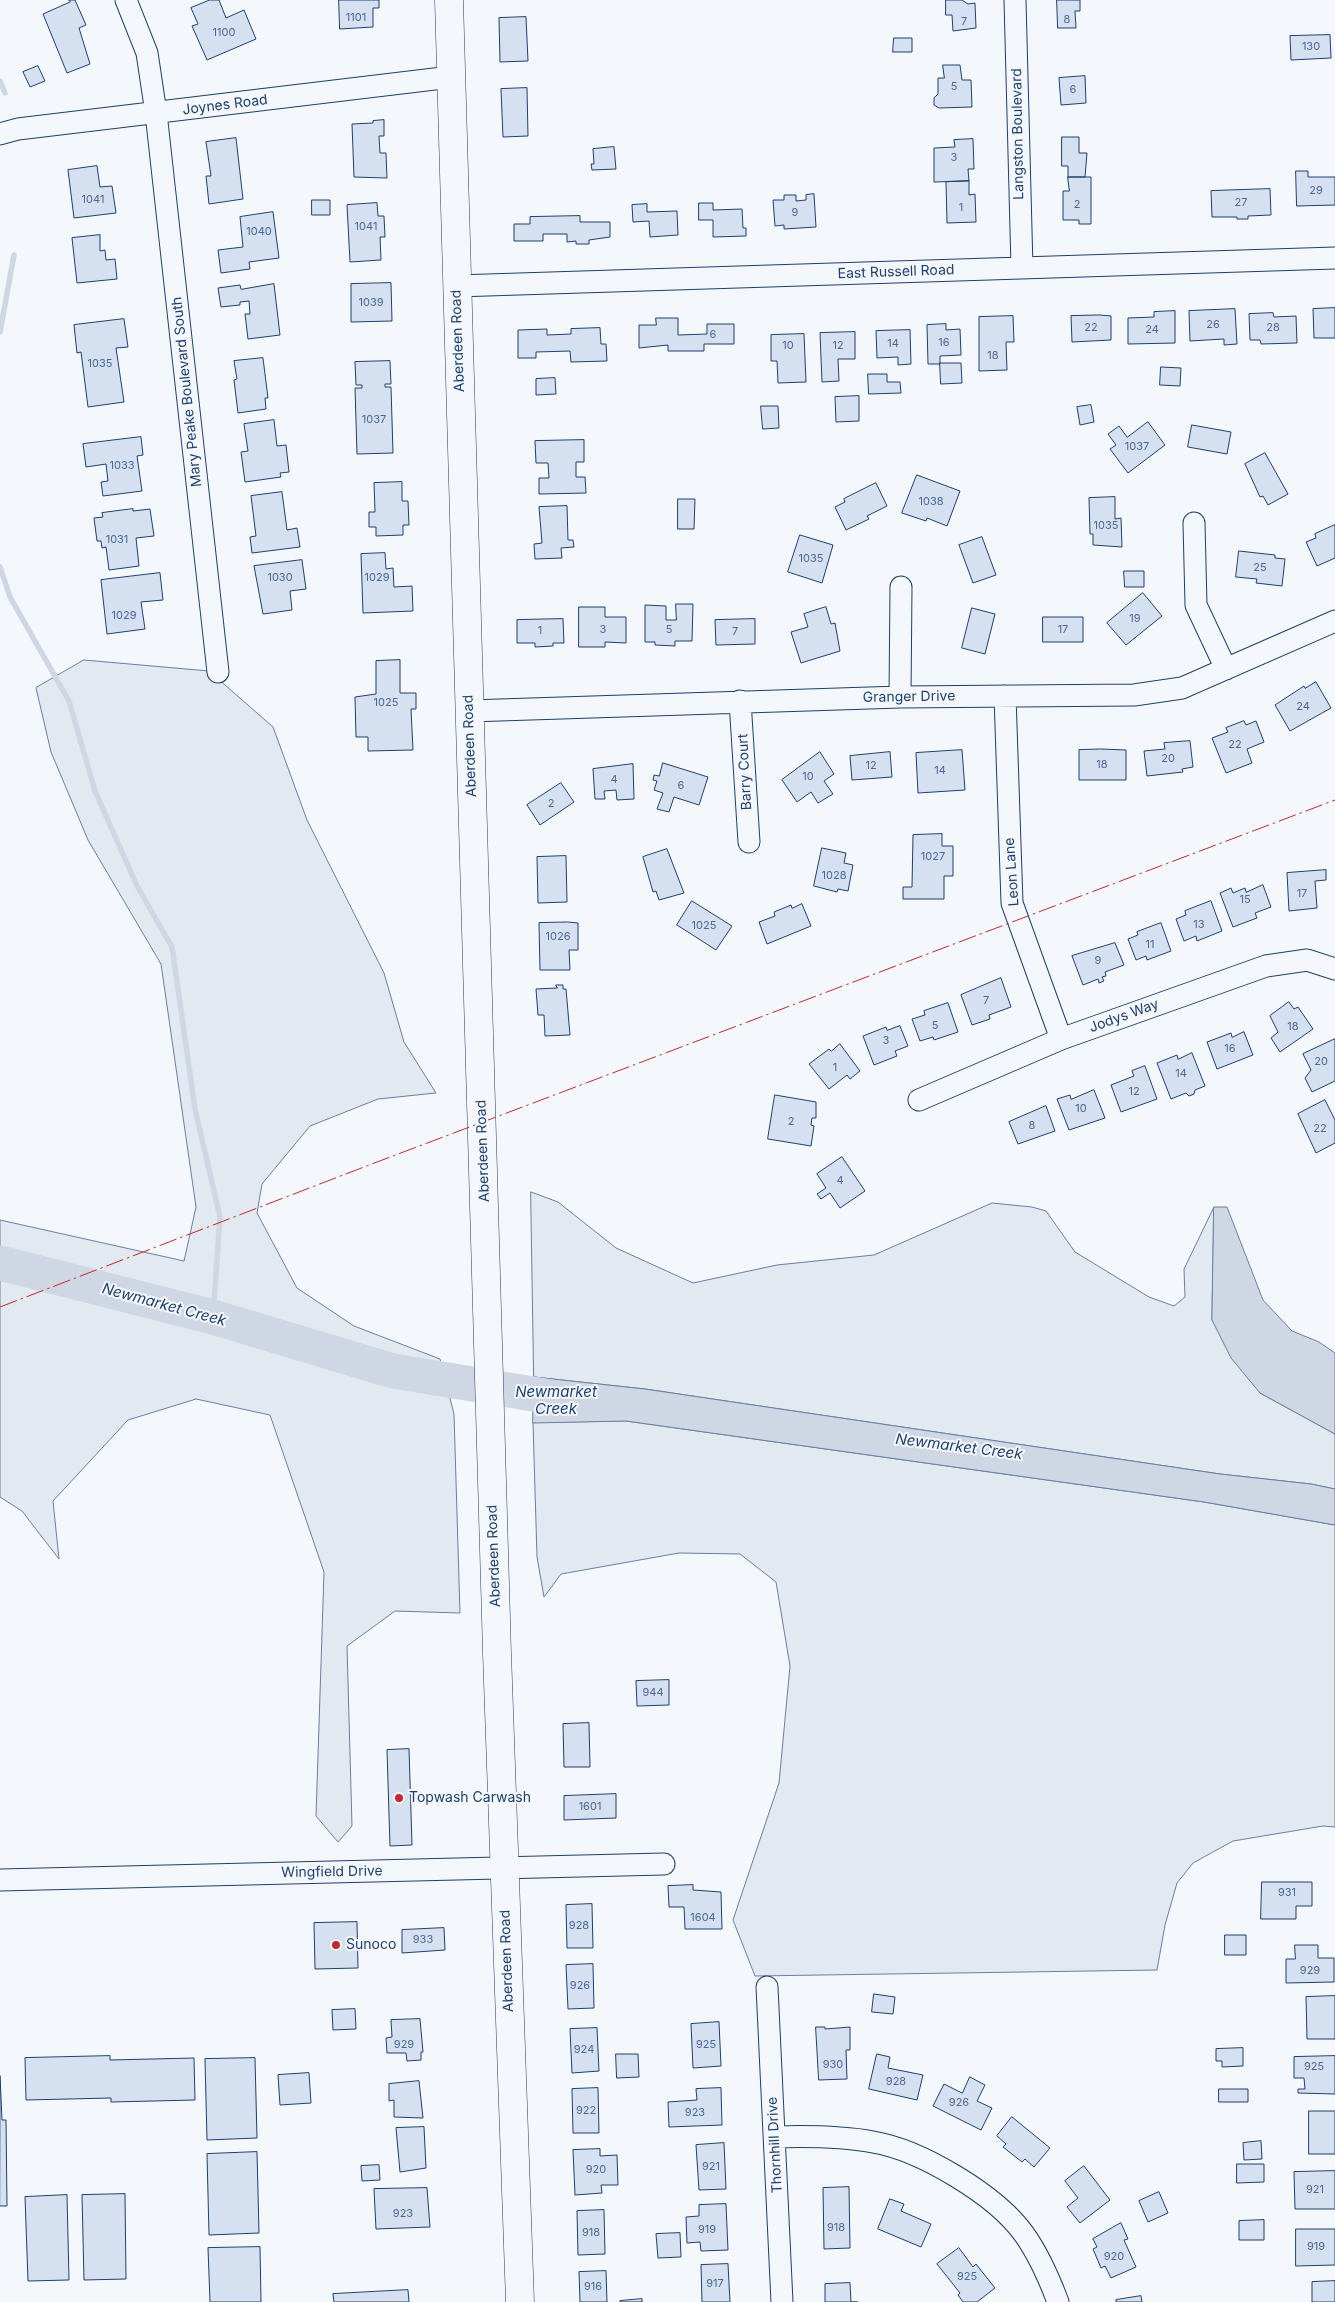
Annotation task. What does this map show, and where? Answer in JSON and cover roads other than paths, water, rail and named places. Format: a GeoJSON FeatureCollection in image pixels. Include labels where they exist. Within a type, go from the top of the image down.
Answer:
{"type":"FeatureCollection","features":[{"type":"Feature","properties":{"kind":"main road","name":"Aberdeen Road"},"geometry":{"type":"LineString","coordinates":[[449,0],[504,1868],[520,2302]]}},
{"type":"Feature","properties":{"kind":"street","name":"Mary Peake Boulevard South"},"geometry":{"type":"LineString","coordinates":[[126,0],[147,53],[156,113],[218,672]]}},
{"type":"Feature","properties":{"kind":"street","name":"Langston Boulevard"},"geometry":{"type":"LineString","coordinates":[[1015,0],[1022,268]]}},
{"type":"Feature","properties":{"kind":"street","name":"Joynes Road"},"geometry":{"type":"LineString","coordinates":[[0,134],[18,129],[451,77]]}},
{"type":"Feature","properties":{"kind":"street","name":"East Russell Road"},"geometry":{"type":"LineString","coordinates":[[456,286],[1335,258]]}},
{"type":"Feature","properties":{"kind":"street"},"geometry":{"type":"LineString","coordinates":[[1194,523],[1196,605],[1226,669]]}},
{"type":"Feature","properties":{"kind":"street"},"geometry":{"type":"LineString","coordinates":[[900,696],[901,587]]}},
{"type":"Feature","properties":{"kind":"street","name":"Granger Drive"},"geometry":{"type":"LineString","coordinates":[[469,711],[900,696],[1134,695],[1182,688],[1335,621]]}},
{"type":"Feature","properties":{"kind":"street","name":"Leon Lane"},"geometry":{"type":"LineString","coordinates":[[1005,696],[1012,903],[1061,1039]]}},
{"type":"Feature","properties":{"kind":"street","name":"Barry Court"},"geometry":{"type":"LineString","coordinates":[[740,701],[749,842]]}},
{"type":"Feature","properties":{"kind":"street","name":"Jodys Way"},"geometry":{"type":"LineString","coordinates":[[919,1100],[1061,1039],[1266,966],[1307,960],[1335,969]]}},
{"type":"Feature","properties":{"kind":"street","name":"Wingfield Drive"},"geometry":{"type":"LineString","coordinates":[[0,1880],[664,1864]]}},
{"type":"Feature","properties":{"kind":"street","name":"Thornhill Drive"},"geometry":{"type":"LineString","coordinates":[[767,1987],[782,2302]]}},
{"type":"Feature","properties":{"kind":"street"},"geometry":{"type":"LineString","coordinates":[[775,2137],[829,2136],[876,2142],[918,2156],[950,2172],[999,2209],[1023,2233],[1039,2258],[1058,2302]]}},
{"type":"Feature","properties":{"kind":"water"},"geometry":{"type":"Polygon","coordinates":[[[1214,1207],[1227,1207],[1263,1300],[1292,1331],[1319,1342],[1335,1353],[1335,1434],[1260,1393],[1231,1358],[1212,1320],[1214,1207]]]}},
{"type":"Feature","properties":{"kind":"water","name":"Newmarket Creek"},"geometry":{"type":"Polygon","coordinates":[[[534,1377],[645,1389],[1220,1474],[1311,1484],[1335,1489],[1335,1525],[1204,1502],[626,1421],[533,1423],[534,1377]]]}},
{"type":"Feature","properties":{"kind":"waterway"},"geometry":{"type":"LineString","coordinates":[[0,81],[5,93]]}},
{"type":"Feature","properties":{"kind":"waterway"},"geometry":{"type":"LineString","coordinates":[[0,332],[14,255]]}},
{"type":"Feature","properties":{"kind":"waterway"},"geometry":{"type":"LineString","coordinates":[[0,567],[10,597],[69,701],[95,791],[137,886],[172,947],[195,1109],[220,1217],[213,1317]]}},
{"type":"Feature","properties":{"kind":"waterway","name":"Newmarket Creek"},"geometry":{"type":"LineString","coordinates":[[0,1263],[213,1317],[393,1371],[582,1402]]}},
{"type":"Feature","properties":{"kind":"place","name":"Topwash Carwash"},"geometry":{"type":"Point","coordinates":[399,1798]}},
{"type":"Feature","properties":{"kind":"place","name":"Sunoco"},"geometry":{"type":"Point","coordinates":[336,1945]}}]}
